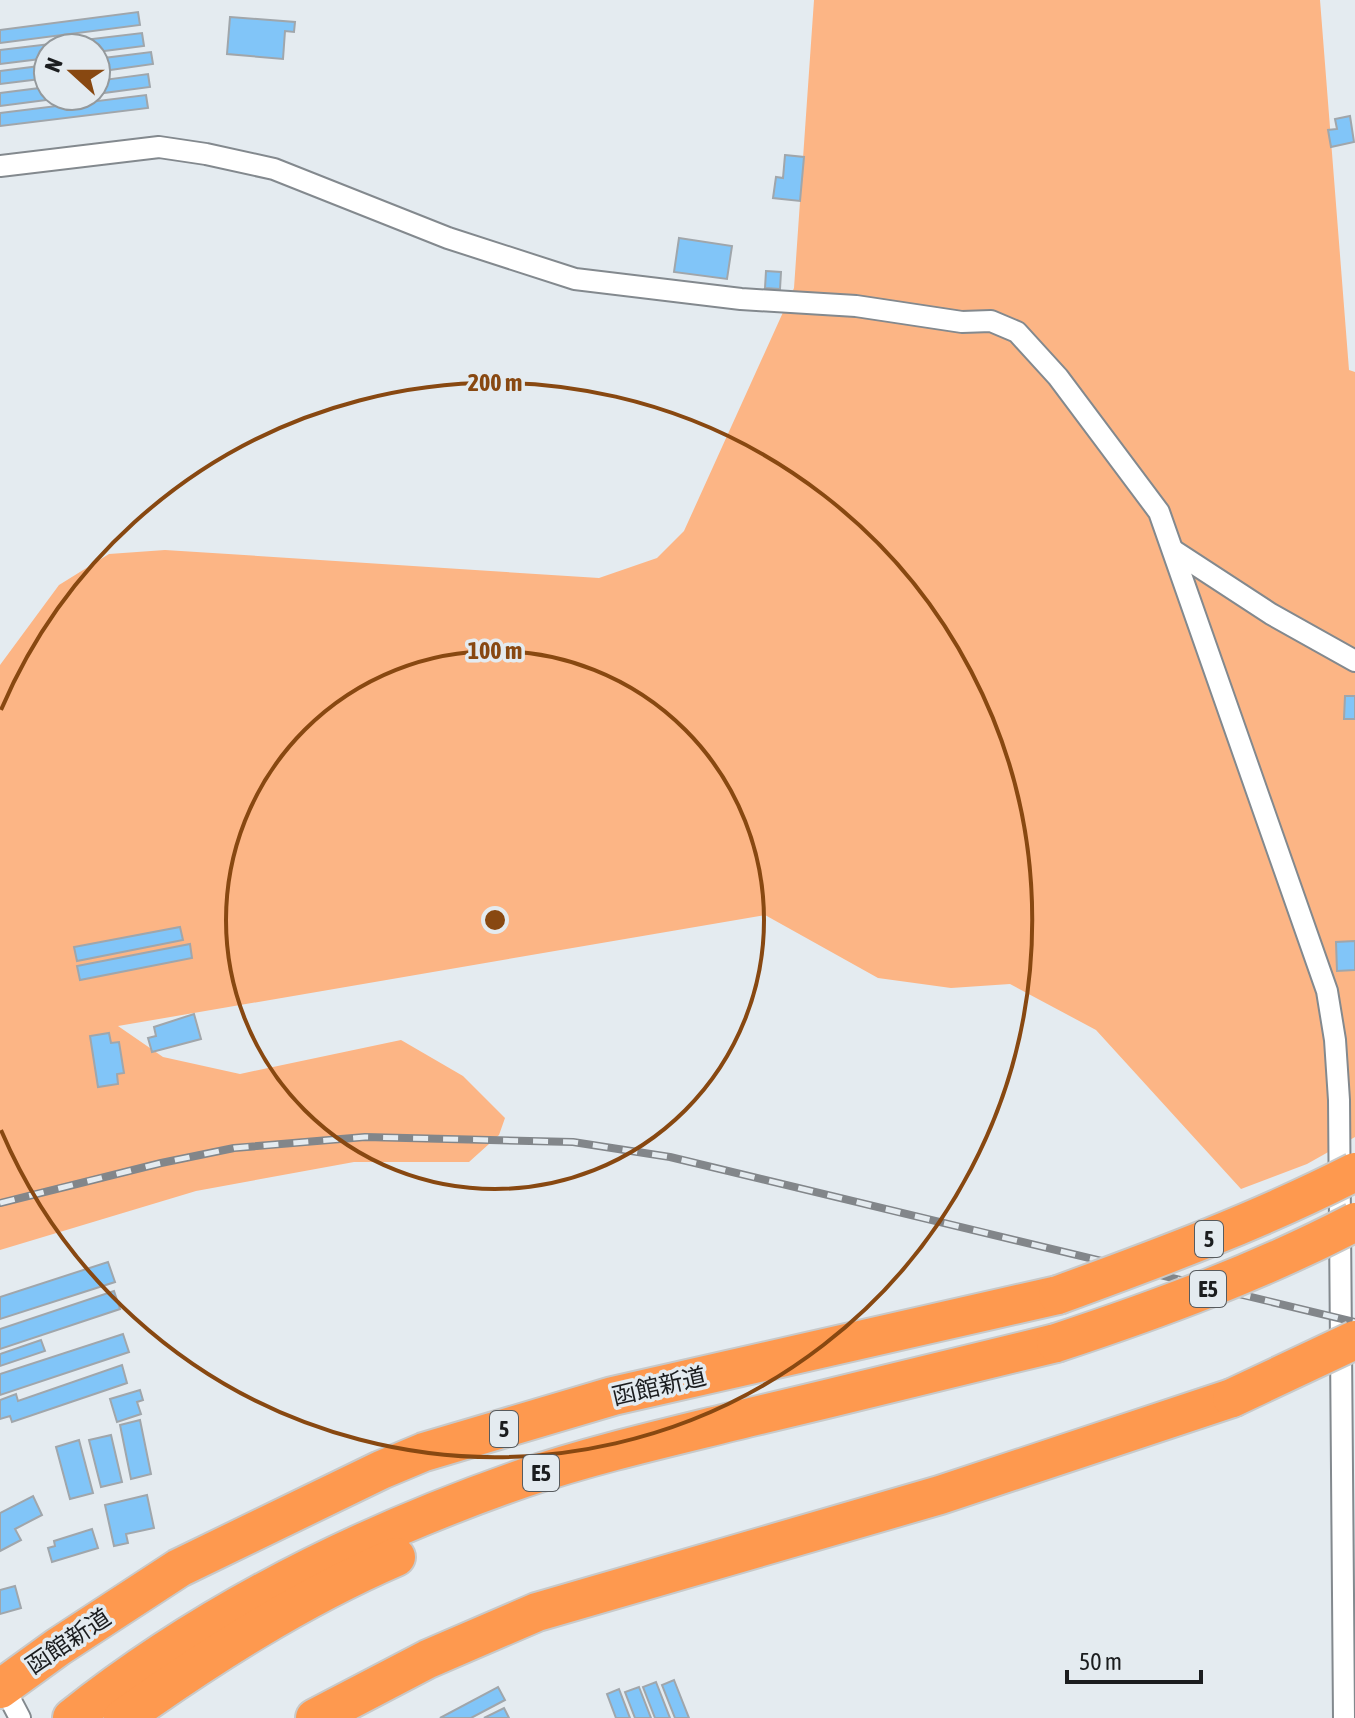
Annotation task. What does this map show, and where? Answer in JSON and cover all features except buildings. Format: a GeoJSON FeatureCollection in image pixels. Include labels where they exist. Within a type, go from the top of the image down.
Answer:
{"type":"FeatureCollection","features":[{"type":"Feature","properties":{"kind":"highway","name":"函館新道"},"geometry":{"type":"LineString","coordinates":[[6,1693],[179,1568],[424,1452],[613,1396],[1058,1295],[1203,1242],[1355,1172]]}},
{"type":"Feature","properties":{"kind":"highway","name":"E5"},"geometry":{"type":"LineString","coordinates":[[123,1718],[190,1671],[352,1578],[532,1498],[689,1448],[1056,1343],[1268,1265],[1355,1222]]}},
{"type":"Feature","properties":{"kind":"highway"},"geometry":{"type":"LineString","coordinates":[[315,1718],[428,1659],[537,1612],[940,1495],[1232,1398],[1355,1340]]}},
{"type":"Feature","properties":{"kind":"highway","name":"E5"},"geometry":{"type":"LineString","coordinates":[[72,1718],[168,1650],[263,1592],[353,1548],[496,1489],[615,1451],[1056,1343]]}},
{"type":"Feature","properties":{"kind":"highway"},"geometry":{"type":"LineString","coordinates":[[363,1718],[416,1690],[537,1636],[537,1612]]}},
{"type":"Feature","properties":{"kind":"street"},"geometry":{"type":"LineString","coordinates":[[0,166],[159,147],[206,154],[274,169],[448,238],[575,279],[741,299],[856,306],[962,322],[991,321],[1017,332],[1058,377],[1159,512],[1327,991],[1347,1096],[1344,1718]]}},
{"type":"Feature","properties":{"kind":"street"},"geometry":{"type":"LineString","coordinates":[[1173,550],[1271,614],[1355,661]]}},
{"type":"Feature","properties":{"kind":"shaded area"},"geometry":{"type":"Polygon","coordinates":[[[814,0],[1320,0],[1349,370],[1355,372],[1355,1137],[1307,1164],[1241,1189],[1096,1030],[1010,984],[951,988],[878,978],[765,915],[118,1026],[163,1057],[240,1074],[401,1040],[463,1076],[505,1118],[499,1135],[469,1162],[354,1162],[196,1191],[0,1250],[0,665],[59,585],[109,554],[165,550],[599,578],[657,558],[684,531],[794,288],[814,0]]]}},
{"type":"Feature","properties":{"kind":"railway"},"geometry":{"type":"LineString","coordinates":[[0,1203],[234,1148],[365,1137],[573,1142],[670,1157],[1355,1322]]}}]}
